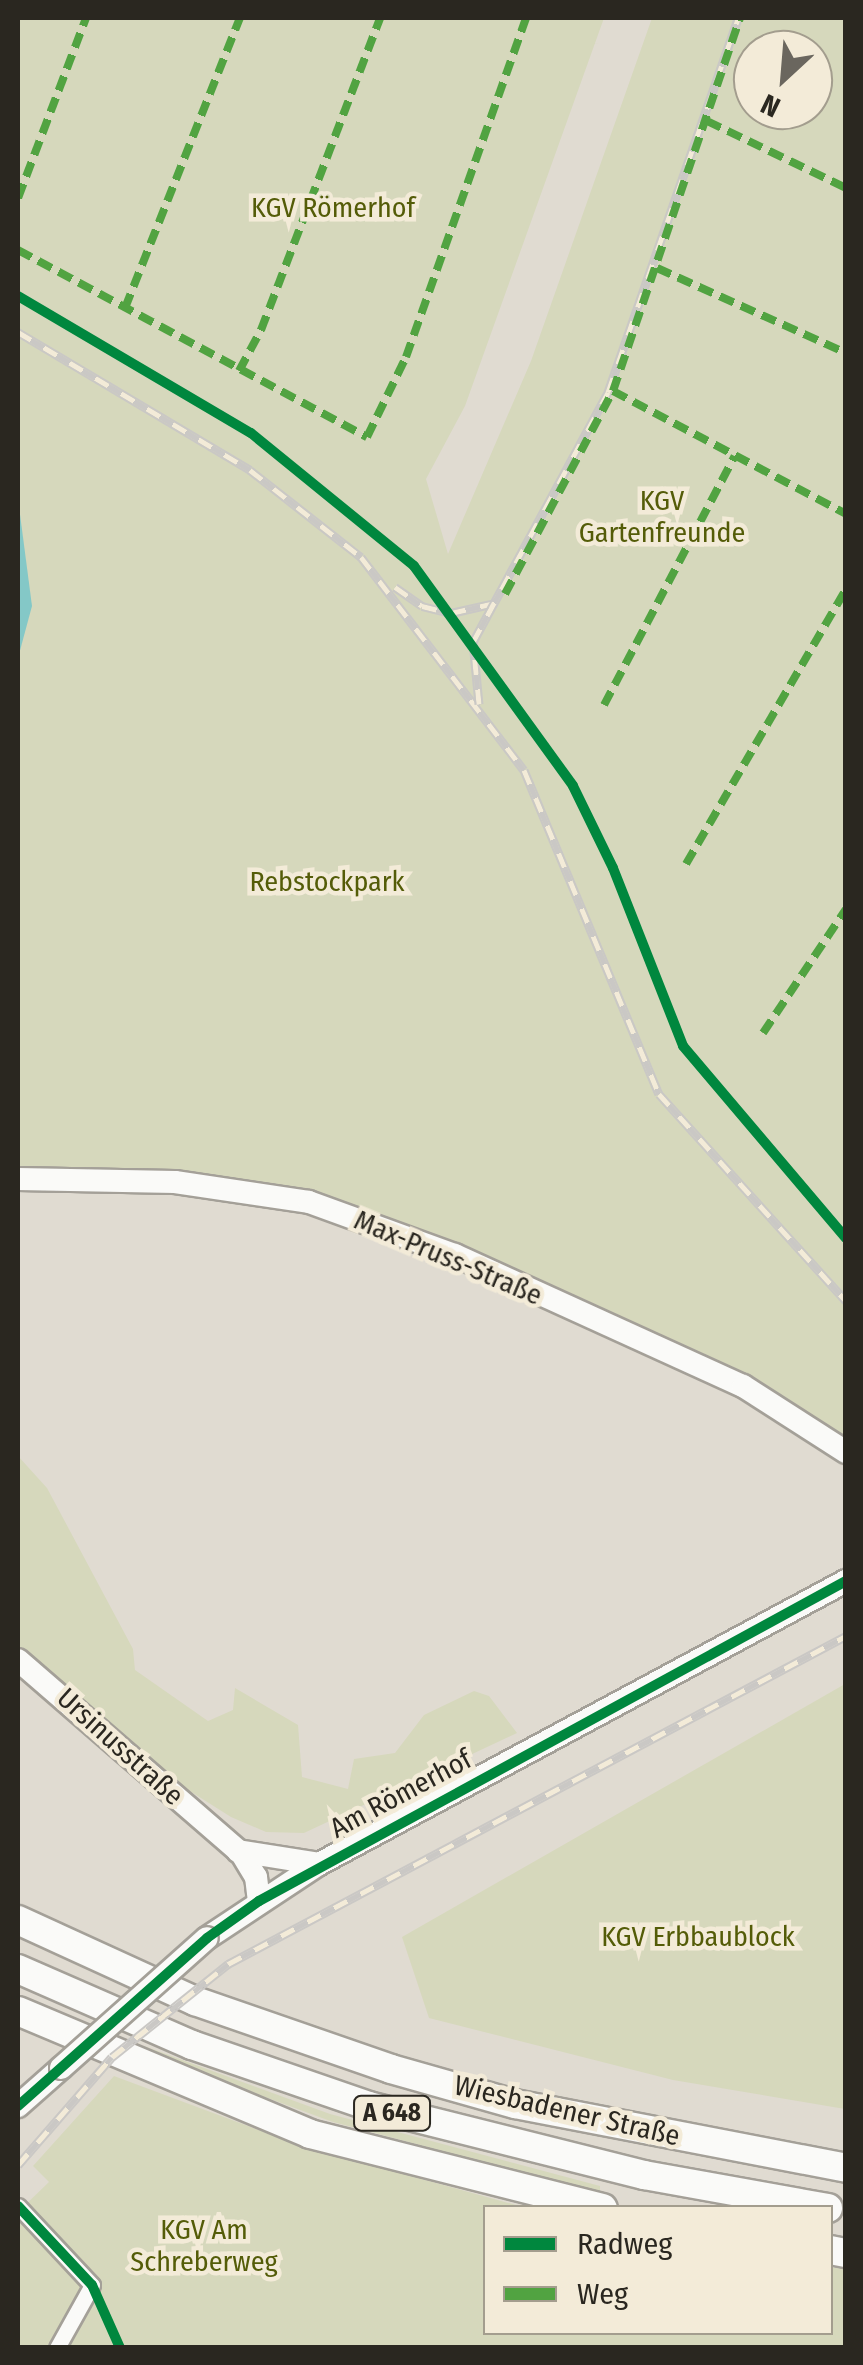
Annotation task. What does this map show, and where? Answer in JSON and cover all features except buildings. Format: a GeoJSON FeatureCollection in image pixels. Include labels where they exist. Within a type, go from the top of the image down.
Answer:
{"type":"FeatureCollection","features":[{"type":"Feature","properties":{"kind":"highway","name":"Wiesbadener Straße"},"geometry":{"type":"LineString","coordinates":[[18,1920],[195,2002],[391,2069],[515,2104],[846,2168]]}},
{"type":"Feature","properties":{"kind":"highway","name":"Wiesbadener Straße"},"geometry":{"type":"LineString","coordinates":[[18,1969],[192,2045],[369,2106],[627,2172],[812,2205]]}},
{"type":"Feature","properties":{"kind":"highway"},"geometry":{"type":"LineString","coordinates":[[20,2013],[310,2134],[591,2205]]}},
{"type":"Feature","properties":{"kind":"main road","name":"Max-Pruss-Straße"},"geometry":{"type":"LineString","coordinates":[[18,1179],[174,1182],[310,1202],[455,1255],[744,1386],[846,1452]]}},
{"type":"Feature","properties":{"kind":"main road","name":"Am Römerhof"},"geometry":{"type":"LineString","coordinates":[[18,2106],[207,1938],[258,1901],[319,1864],[846,1581]]}},
{"type":"Feature","properties":{"kind":"main road","name":"Ursinusstraße"},"geometry":{"type":"LineString","coordinates":[[18,1660],[228,1844],[258,1901]]}},
{"type":"Feature","properties":{"kind":"main road"},"geometry":{"type":"LineString","coordinates":[[228,1844],[319,1864]]}},
{"type":"Feature","properties":{"kind":"street"},"geometry":{"type":"LineString","coordinates":[[18,2206],[92,2285],[57,2348]]}},
{"type":"Feature","properties":{"kind":"green space"},"geometry":{"type":"Polygon","coordinates":[[[18,18],[604,18],[465,406],[426,479],[448,554],[531,361],[652,18],[845,18],[845,1444],[316,1194],[18,1170],[18,18]]]}},
{"type":"Feature","properties":{"kind":"green space"},"geometry":{"type":"Polygon","coordinates":[[[18,1456],[47,1488],[133,1649],[135,1670],[208,1721],[233,1710],[235,1688],[298,1725],[302,1777],[348,1789],[354,1759],[395,1753],[424,1715],[474,1691],[489,1696],[517,1733],[304,1833],[266,1832],[231,1817],[174,1781],[18,1646],[18,1456]]]}},
{"type":"Feature","properties":{"kind":"green space","name":"KGV Erbbaublock"},"geometry":{"type":"Polygon","coordinates":[[[845,1684],[845,2109],[673,2080],[429,2018],[402,1937],[845,1684]]]}},
{"type":"Feature","properties":{"kind":"green space"},"geometry":{"type":"Polygon","coordinates":[[[144,2046],[330,2114],[600,2186],[600,2193],[333,2122],[139,2051],[144,2046]]]}},
{"type":"Feature","properties":{"kind":"green space","name":"KGV Am Schreberweg"},"geometry":{"type":"Polygon","coordinates":[[[114,2076],[299,2145],[516,2205],[483,2205],[483,2335],[833,2335],[833,2267],[845,2269],[845,2347],[18,2347],[18,2212],[49,2182],[33,2166],[114,2076]]]}},
{"type":"Feature","properties":{"kind":"water"},"geometry":{"type":"Polygon","coordinates":[[[18,499],[32,606],[18,658],[18,499]]]}},
{"type":"Feature","properties":{"kind":"railway"},"geometry":{"type":"LineString","coordinates":[[479,704],[473,642],[608,392],[738,18]]}},
{"type":"Feature","properties":{"kind":"railway"},"geometry":{"type":"LineString","coordinates":[[18,332],[250,470],[361,557],[524,770],[659,1094],[846,1301]]}},
{"type":"Feature","properties":{"kind":"railway"},"geometry":{"type":"LineString","coordinates":[[395,587],[422,606],[451,613],[495,603]]}},
{"type":"Feature","properties":{"kind":"railway"},"geometry":{"type":"LineString","coordinates":[[18,2165],[112,2057],[228,1964],[846,1636]]}},
{"type":"Feature","properties":{"kind":"marked path"},"geometry":{"type":"LineString","coordinates":[[18,198],[86,18]]}},
{"type":"Feature","properties":{"kind":"marked path"},"geometry":{"type":"LineString","coordinates":[[125,308],[240,18]]}},
{"type":"Feature","properties":{"kind":"marked path"},"geometry":{"type":"LineString","coordinates":[[239,371],[261,330],[380,18]]}},
{"type":"Feature","properties":{"kind":"marked path"},"geometry":{"type":"LineString","coordinates":[[18,250],[367,437],[406,357],[526,18]]}},
{"type":"Feature","properties":{"kind":"marked path"},"geometry":{"type":"LineString","coordinates":[[505,594],[613,391],[740,18]]}},
{"type":"Feature","properties":{"kind":"marked path"},"geometry":{"type":"LineString","coordinates":[[707,121],[846,188]]}},
{"type":"Feature","properties":{"kind":"marked path"},"geometry":{"type":"LineString","coordinates":[[657,268],[846,353]]}},
{"type":"Feature","properties":{"kind":"marked path"},"geometry":{"type":"LineString","coordinates":[[613,391],[846,514]]}},
{"type":"Feature","properties":{"kind":"marked path"},"geometry":{"type":"LineString","coordinates":[[604,705],[735,456]]}},
{"type":"Feature","properties":{"kind":"marked path"},"geometry":{"type":"LineString","coordinates":[[686,864],[846,589]]}},
{"type":"Feature","properties":{"kind":"marked path"},"geometry":{"type":"LineString","coordinates":[[763,1033],[846,909]]}},
{"type":"Feature","properties":{"kind":"cycle path"},"geometry":{"type":"LineString","coordinates":[[18,296],[251,433],[414,566],[573,786],[613,868],[683,1046],[846,1238]]}},
{"type":"Feature","properties":{"kind":"cycle path"},"geometry":{"type":"LineString","coordinates":[[18,2106],[207,1938],[259,1901],[846,1581]]}},
{"type":"Feature","properties":{"kind":"cycle path"},"geometry":{"type":"LineString","coordinates":[[18,2206],[92,2285],[120,2348]]}},
{"type":"Feature","properties":{"kind":"park label","name":"KGV Römerhof"},"geometry":{"type":"Point","coordinates":[333,208]}},
{"type":"Feature","properties":{"kind":"park label","name":"KGV Gartenfreunde"},"geometry":{"type":"Point","coordinates":[662,517]}},
{"type":"Feature","properties":{"kind":"park label","name":"Rebstockpark"},"geometry":{"type":"Point","coordinates":[327,882]}}]}
